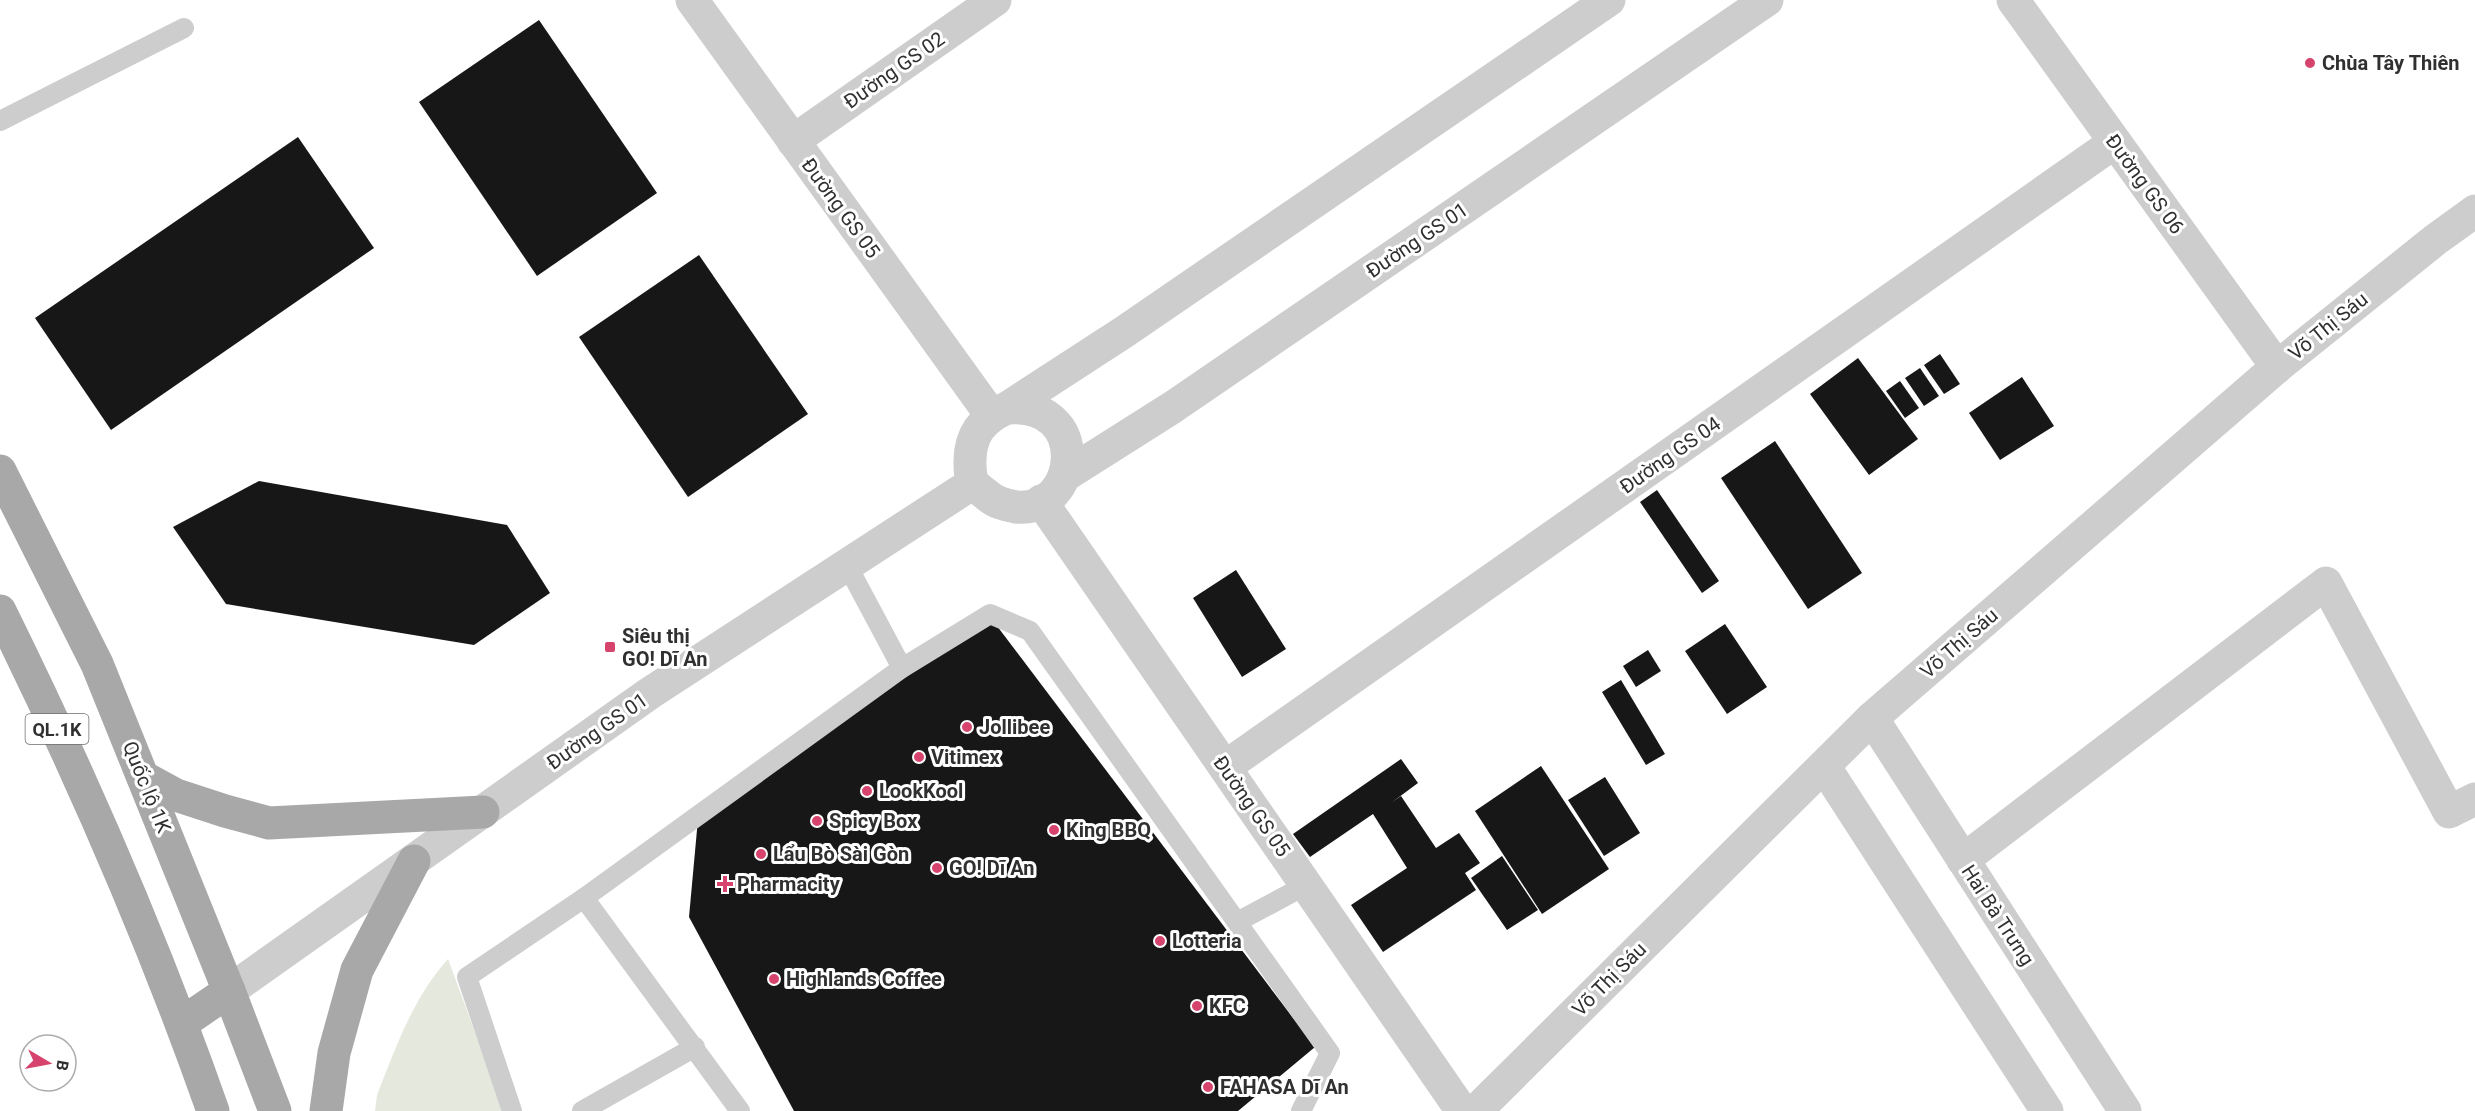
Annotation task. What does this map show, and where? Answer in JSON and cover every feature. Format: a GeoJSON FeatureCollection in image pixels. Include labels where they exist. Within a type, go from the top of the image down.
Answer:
{"type":"FeatureCollection","features":[{"type":"Feature","properties":{"kind":"main road","name":"Quốc lộ 1K"},"geometry":{"type":"LineString","coordinates":[[0,471],[97,664],[275,1111]]}},
{"type":"Feature","properties":{"kind":"main road","name":"QL.1K"},"geometry":{"type":"LineString","coordinates":[[0,610],[40,691],[106,839],[182,1023],[213,1111]]}},
{"type":"Feature","properties":{"kind":"main road"},"geometry":{"type":"LineString","coordinates":[[143,777],[176,795],[269,823],[483,812]]}},
{"type":"Feature","properties":{"kind":"main road"},"geometry":{"type":"LineString","coordinates":[[326,1111],[334,1053],[357,970],[414,861]]}},
{"type":"Feature","properties":{"kind":"main road"},"geometry":{"type":"LineString","coordinates":[[182,1023],[229,991]]}},
{"type":"Feature","properties":{"kind":"street","name":"Đường GS 05"},"geometry":{"type":"LineString","coordinates":[[692,0],[793,141],[999,411]]}},
{"type":"Feature","properties":{"kind":"street","name":"Đường GS 02"},"geometry":{"type":"LineString","coordinates":[[793,141],[994,0]]}},
{"type":"Feature","properties":{"kind":"street"},"geometry":{"type":"LineString","coordinates":[[1041,501],[1023,507],[1006,506],[991,499],[974,483],[970,469],[971,443],[979,427],[999,411],[1143,319],[1609,0]]}},
{"type":"Feature","properties":{"kind":"street","name":"Đường GS 01"},"geometry":{"type":"LineString","coordinates":[[1041,501],[1055,491],[1064,476],[1173,407],[1767,0]]}},
{"type":"Feature","properties":{"kind":"street","name":"Đường GS 06"},"geometry":{"type":"LineString","coordinates":[[2013,0],[2277,367]]}},
{"type":"Feature","properties":{"kind":"street","name":"Đường GS 04"},"geometry":{"type":"LineString","coordinates":[[1225,767],[2115,142]]}},
{"type":"Feature","properties":{"kind":"street","name":"Võ Thị Sáu"},"geometry":{"type":"LineString","coordinates":[[1476,1111],[1872,718],[2277,367],[2435,240],[2475,211]]}},
{"type":"Feature","properties":{"kind":"street"},"geometry":{"type":"LineString","coordinates":[[999,411],[1022,407],[1038,411],[1053,421],[1061,430],[1067,446],[1069,460],[1064,476]]}},
{"type":"Feature","properties":{"kind":"street","name":"Đường GS 01"},"geometry":{"type":"LineString","coordinates":[[229,991],[650,693],[974,483]]}},
{"type":"Feature","properties":{"kind":"street","name":"Đường GS 05"},"geometry":{"type":"LineString","coordinates":[[1041,501],[1462,1111]]}},
{"type":"Feature","properties":{"kind":"street"},"geometry":{"type":"LineString","coordinates":[[1963,860],[2326,583],[2449,812],[2475,799]]}},
{"type":"Feature","properties":{"kind":"street","name":"Hai Bà Trưng"},"geometry":{"type":"LineString","coordinates":[[1872,718],[2125,1111]]}},
{"type":"Feature","properties":{"kind":"street"},"geometry":{"type":"LineString","coordinates":[[1824,766],[2047,1111]]}},
{"type":"Feature","properties":{"kind":"lane"},"geometry":{"type":"LineString","coordinates":[[0,121],[184,28]]}},
{"type":"Feature","properties":{"kind":"lane"},"geometry":{"type":"LineString","coordinates":[[848,565],[902,668]]}},
{"type":"Feature","properties":{"kind":"lane"},"geometry":{"type":"LineString","coordinates":[[512,1111],[467,977],[584,898],[902,668],[990,614],[1030,631],[1330,1053],[1300,1111]]}},
{"type":"Feature","properties":{"kind":"lane"},"geometry":{"type":"LineString","coordinates":[[1237,922],[1306,885]]}},
{"type":"Feature","properties":{"kind":"lane"},"geometry":{"type":"LineString","coordinates":[[584,898],[740,1111]]}},
{"type":"Feature","properties":{"kind":"lane"},"geometry":{"type":"LineString","coordinates":[[582,1111],[695,1047]]}},
{"type":"Feature","properties":{"kind":"shaded area"},"geometry":{"type":"Polygon","coordinates":[[[448,959],[504,1111],[375,1111],[377,1095],[406,1024],[425,990],[448,959]]]}},
{"type":"Feature","properties":{"kind":"building"},"geometry":{"type":"Polygon","coordinates":[[[539,20],[657,193],[537,276],[419,102],[539,20]]]}},
{"type":"Feature","properties":{"kind":"building"},"geometry":{"type":"Polygon","coordinates":[[[298,137],[374,248],[111,430],[35,318],[298,137]]]}},
{"type":"Feature","properties":{"kind":"building"},"geometry":{"type":"Polygon","coordinates":[[[699,255],[808,414],[688,497],[579,337],[699,255]]]}},
{"type":"Feature","properties":{"kind":"building"},"geometry":{"type":"Polygon","coordinates":[[[1940,354],[1960,384],[1944,394],[1924,365],[1940,354]]]}},
{"type":"Feature","properties":{"kind":"building"},"geometry":{"type":"Polygon","coordinates":[[[1858,358],[1918,439],[1869,475],[1810,394],[1858,358]]]}},
{"type":"Feature","properties":{"kind":"building"},"geometry":{"type":"Polygon","coordinates":[[[1920,368],[1939,396],[1924,406],[1905,378],[1920,368]]]}},
{"type":"Feature","properties":{"kind":"building"},"geometry":{"type":"Polygon","coordinates":[[[2022,377],[2054,426],[2000,460],[1969,413],[2022,377]]]}},
{"type":"Feature","properties":{"kind":"building"},"geometry":{"type":"Polygon","coordinates":[[[1900,381],[1919,408],[1905,418],[1886,391],[1900,381]]]}},
{"type":"Feature","properties":{"kind":"building"},"geometry":{"type":"Polygon","coordinates":[[[1775,441],[1862,573],[1808,609],[1721,478],[1775,441]]]}},
{"type":"Feature","properties":{"kind":"building"},"geometry":{"type":"Polygon","coordinates":[[[259,481],[507,525],[550,593],[474,645],[226,604],[173,527],[259,481]]]}},
{"type":"Feature","properties":{"kind":"building"},"geometry":{"type":"Polygon","coordinates":[[[1657,490],[1719,581],[1702,593],[1640,502],[1657,490]]]}},
{"type":"Feature","properties":{"kind":"building"},"geometry":{"type":"Polygon","coordinates":[[[1236,570],[1286,649],[1242,677],[1193,598],[1236,570]]]}},
{"type":"Feature","properties":{"kind":"building","name":"GO! Dĩ An"},"geometry":{"type":"Polygon","coordinates":[[[991,618],[1315,1047],[1238,1111],[794,1111],[689,917],[698,819],[991,618]]]}},
{"type":"Feature","properties":{"kind":"building"},"geometry":{"type":"Polygon","coordinates":[[[1725,624],[1767,687],[1727,714],[1685,651],[1725,624]]]}},
{"type":"Feature","properties":{"kind":"building"},"geometry":{"type":"Polygon","coordinates":[[[1648,650],[1661,671],[1636,687],[1623,666],[1648,650]]]}},
{"type":"Feature","properties":{"kind":"building"},"geometry":{"type":"Polygon","coordinates":[[[1621,680],[1665,754],[1646,765],[1602,692],[1621,680]]]}},
{"type":"Feature","properties":{"kind":"building"},"geometry":{"type":"Polygon","coordinates":[[[1401,759],[1418,783],[1391,803],[1401,796],[1436,848],[1459,833],[1480,863],[1465,873],[1476,890],[1383,952],[1351,905],[1407,868],[1373,814],[1310,857],[1293,834],[1401,759]]]}},
{"type":"Feature","properties":{"kind":"building"},"geometry":{"type":"Polygon","coordinates":[[[1541,766],[1609,869],[1542,914],[1475,811],[1541,766]]]}},
{"type":"Feature","properties":{"kind":"building"},"geometry":{"type":"Polygon","coordinates":[[[1605,777],[1640,833],[1604,856],[1568,800],[1605,777]]]}},
{"type":"Feature","properties":{"kind":"building"},"geometry":{"type":"Polygon","coordinates":[[[1502,856],[1538,910],[1507,930],[1471,878],[1502,856]]]}},
{"type":"Feature","properties":{"kind":"place","name":"Chùa Tây Thiên"},"geometry":{"type":"Point","coordinates":[2310,63]}},
{"type":"Feature","properties":{"kind":"place","name":"Siêu thị GO! Dĩ An"},"geometry":{"type":"Point","coordinates":[610,647]}},
{"type":"Feature","properties":{"kind":"place","name":"Jollibee"},"geometry":{"type":"Point","coordinates":[967,727]}},
{"type":"Feature","properties":{"kind":"place","name":"Vitimex"},"geometry":{"type":"Point","coordinates":[919,757]}},
{"type":"Feature","properties":{"kind":"place","name":"LookKool"},"geometry":{"type":"Point","coordinates":[867,791]}},
{"type":"Feature","properties":{"kind":"place","name":"Spicy Box"},"geometry":{"type":"Point","coordinates":[817,821]}},
{"type":"Feature","properties":{"kind":"place","name":"King BBQ"},"geometry":{"type":"Point","coordinates":[1054,830]}},
{"type":"Feature","properties":{"kind":"place","name":"Lẩu Bò Sài Gòn"},"geometry":{"type":"Point","coordinates":[761,854]}},
{"type":"Feature","properties":{"kind":"place","name":"GO! Dĩ An"},"geometry":{"type":"Point","coordinates":[937,868]}},
{"type":"Feature","properties":{"kind":"place","name":"Pharmacity"},"geometry":{"type":"Point","coordinates":[725,884]}},
{"type":"Feature","properties":{"kind":"place","name":"Lotteria"},"geometry":{"type":"Point","coordinates":[1160,941]}},
{"type":"Feature","properties":{"kind":"place","name":"Highlands Coffee"},"geometry":{"type":"Point","coordinates":[774,979]}},
{"type":"Feature","properties":{"kind":"place","name":"KFC"},"geometry":{"type":"Point","coordinates":[1197,1006]}},
{"type":"Feature","properties":{"kind":"place","name":"FAHASA Dĩ An"},"geometry":{"type":"Point","coordinates":[1208,1087]}}]}
